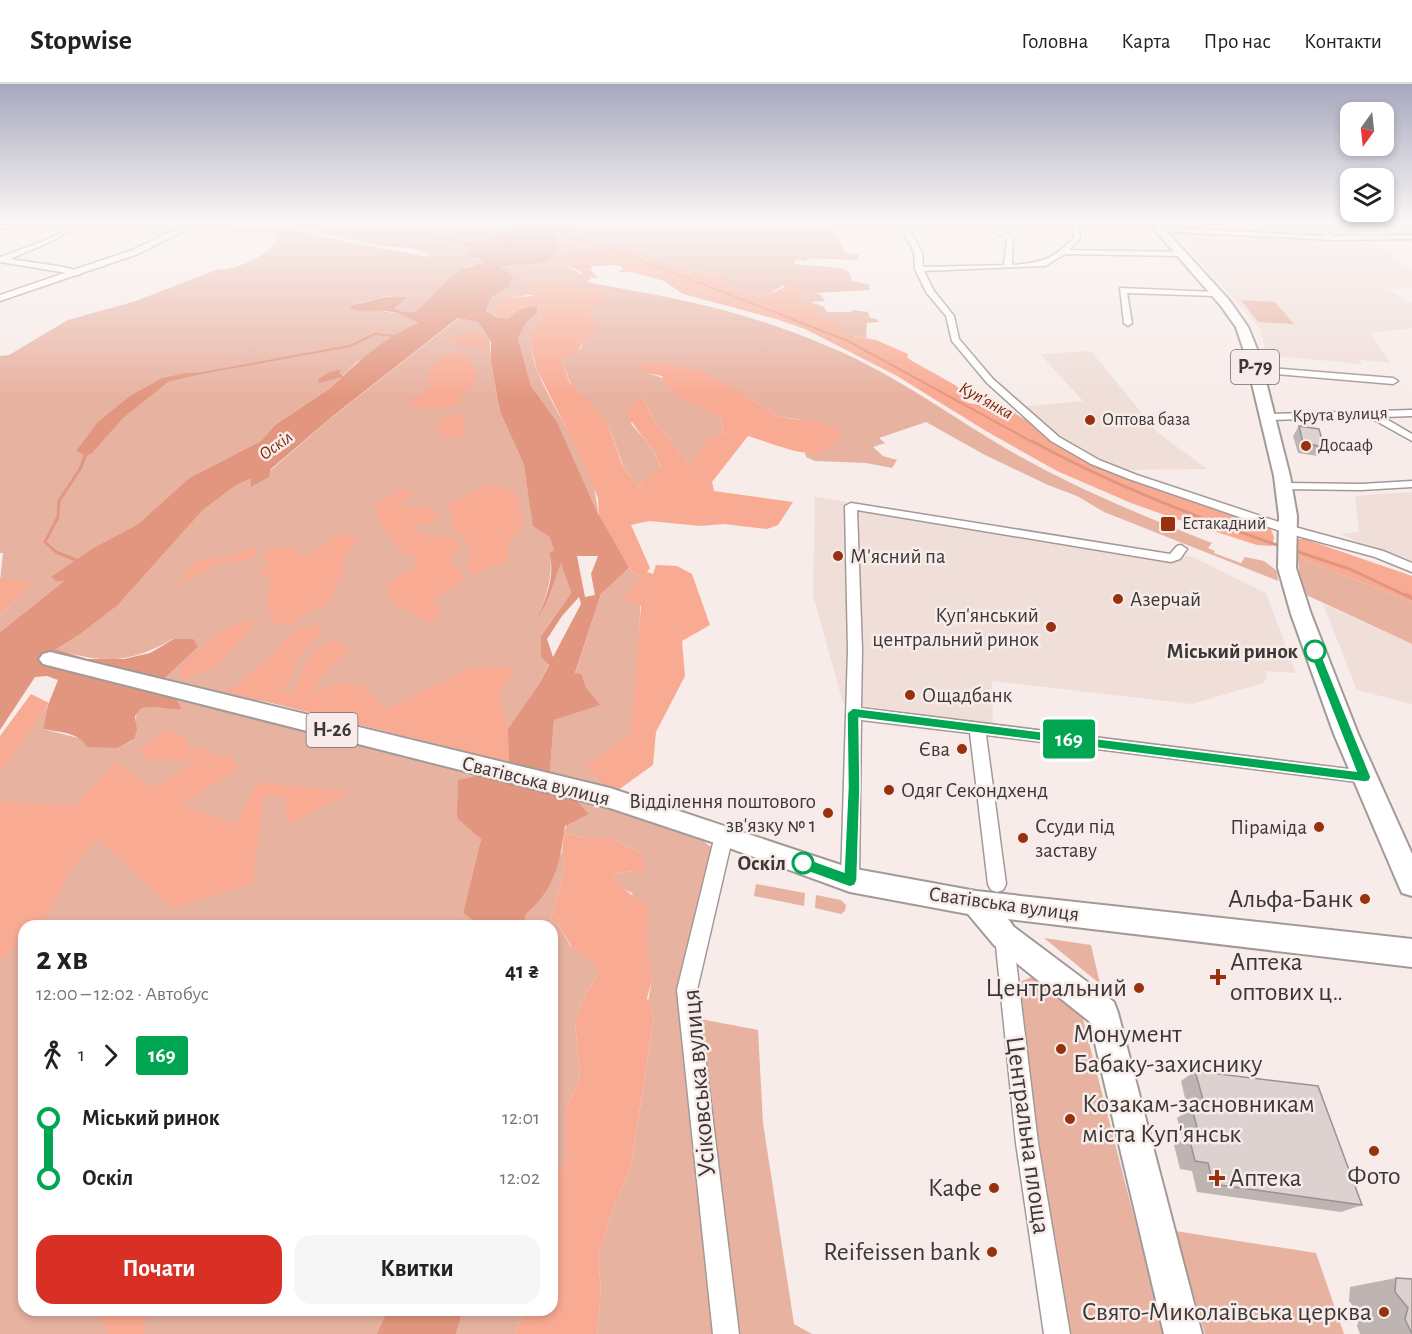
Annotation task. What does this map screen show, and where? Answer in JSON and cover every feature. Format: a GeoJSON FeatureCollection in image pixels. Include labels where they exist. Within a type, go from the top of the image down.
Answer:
{"type":"FeatureCollection","features":[{"type":"Feature","properties":{"kind":"main road","name":"Р-79"},"geometry":{"type":"LineString","coordinates":[[1204,280],[1242,327],[1256,370],[1283,486],[1288,516],[1287,568],[1301,614],[1346,734],[1412,884]]}},
{"type":"Feature","properties":{"kind":"main road","name":"Сватівська вулиця"},"geometry":{"type":"LineString","coordinates":[[50,659],[610,798],[724,835],[850,880],[987,894],[1412,953]]}},
{"type":"Feature","properties":{"kind":"main road"},"geometry":{"type":"LineString","coordinates":[[987,894],[1004,936],[1103,1013],[1184,1334]]}},
{"type":"Feature","properties":{"kind":"street"},"geometry":{"type":"LineString","coordinates":[[0,297],[53,280]]}},
{"type":"Feature","properties":{"kind":"street"},"geometry":{"type":"LineString","coordinates":[[925,280],[930,292],[950,316],[955,339],[990,381],[1055,439],[1095,462],[1286,541],[1379,554],[1412,568]]}},
{"type":"Feature","properties":{"kind":"street"},"geometry":{"type":"LineString","coordinates":[[1128,323],[1123,290],[1216,294]]}},
{"type":"Feature","properties":{"kind":"street"},"geometry":{"type":"LineString","coordinates":[[1256,370],[1393,381]]}},
{"type":"Feature","properties":{"kind":"street","name":"Крута вулиця"},"geometry":{"type":"LineString","coordinates":[[1267,417],[1412,413]]}},
{"type":"Feature","properties":{"kind":"street"},"geometry":{"type":"LineString","coordinates":[[1371,414],[1412,438]]}},
{"type":"Feature","properties":{"kind":"street"},"geometry":{"type":"LineString","coordinates":[[1283,486],[1361,487],[1412,484]]}},
{"type":"Feature","properties":{"kind":"street"},"geometry":{"type":"LineString","coordinates":[[850,880],[854,787],[855,650],[851,506],[1171,558],[1176,556],[1181,549]]}},
{"type":"Feature","properties":{"kind":"street"},"geometry":{"type":"LineString","coordinates":[[853,713],[1365,777]]}},
{"type":"Feature","properties":{"kind":"street"},"geometry":{"type":"LineString","coordinates":[[977,727],[987,894]]}},
{"type":"Feature","properties":{"kind":"street","name":"Усіковська вулиця"},"geometry":{"type":"LineString","coordinates":[[724,835],[687,990],[726,1334]]}},
{"type":"Feature","properties":{"kind":"street","name":"Центральна площа"},"geometry":{"type":"LineString","coordinates":[[1004,936],[1028,1143],[1057,1334]]}},
{"type":"Feature","properties":{"kind":"shaded area"},"geometry":{"type":"Polygon","coordinates":[[[189,280],[447,280],[417,312],[403,312],[393,308],[409,299],[395,296],[350,305],[404,315],[420,323],[357,362],[329,389],[275,425],[261,441],[189,478],[138,524],[93,548],[52,577],[64,581],[0,632],[0,615],[30,584],[0,581],[3,553],[0,553],[0,356],[9,355],[68,320],[136,301],[189,280]]]}},
{"type":"Feature","properties":{"kind":"shaded area"},"geometry":{"type":"Polygon","coordinates":[[[508,280],[589,280],[587,282],[726,311],[815,341],[881,372],[1021,457],[1067,481],[1212,543],[1208,548],[1215,551],[1214,553],[1241,563],[1245,557],[1264,561],[1277,571],[1278,581],[1104,512],[1077,496],[985,455],[926,422],[879,438],[885,443],[873,447],[883,456],[897,460],[892,468],[866,463],[815,461],[806,457],[805,453],[822,452],[843,436],[797,419],[778,417],[746,395],[645,372],[663,378],[672,390],[721,419],[723,436],[691,466],[653,419],[643,399],[631,424],[653,450],[660,469],[647,477],[639,487],[623,466],[609,426],[572,388],[561,358],[581,348],[584,342],[593,336],[584,311],[598,290],[578,288],[514,297],[493,308],[496,317],[486,312],[492,297],[510,286],[508,280]]]}},
{"type":"Feature","properties":{"kind":"shaded area"},"geometry":{"type":"Polygon","coordinates":[[[662,280],[724,280],[722,283],[763,298],[766,296],[765,293],[775,292],[785,286],[801,289],[798,297],[801,302],[817,309],[818,316],[838,324],[847,335],[876,340],[908,354],[907,357],[912,361],[965,393],[960,398],[968,403],[1006,408],[1095,462],[1268,522],[1274,537],[1272,546],[1257,545],[1173,518],[1131,503],[1057,471],[986,431],[897,376],[805,329],[683,294],[662,280]]]}},
{"type":"Feature","properties":{"kind":"shaded area"},"geometry":{"type":"Polygon","coordinates":[[[722,280],[852,280],[868,284],[870,290],[816,293],[821,295],[825,301],[811,302],[824,307],[827,312],[851,312],[853,310],[868,312],[870,318],[877,319],[879,322],[867,323],[866,338],[847,335],[835,324],[815,314],[783,285],[763,298],[722,283],[722,280]]]}},
{"type":"Feature","properties":{"kind":"shaded area"},"geometry":{"type":"Polygon","coordinates":[[[1217,280],[1412,280],[1412,289],[1385,288],[1412,303],[1412,328],[1370,333],[1390,363],[1360,360],[1362,364],[1266,355],[1261,330],[1217,280]]]}},
{"type":"Feature","properties":{"kind":"shaded area"},"geometry":{"type":"Polygon","coordinates":[[[535,283],[598,290],[605,295],[604,303],[585,311],[595,318],[593,336],[584,342],[575,354],[561,358],[570,384],[589,401],[609,426],[622,465],[639,487],[647,477],[660,468],[655,453],[626,411],[633,403],[643,399],[653,419],[691,466],[708,437],[723,435],[721,419],[679,396],[671,390],[662,376],[644,372],[642,364],[675,365],[704,372],[746,395],[778,417],[817,422],[837,429],[843,436],[824,452],[813,454],[794,451],[748,436],[712,482],[714,491],[793,502],[778,525],[767,529],[724,524],[701,526],[649,521],[631,525],[650,568],[647,572],[653,574],[656,565],[677,566],[692,574],[710,625],[682,641],[685,676],[656,732],[653,765],[614,793],[586,767],[631,732],[641,606],[623,598],[641,578],[629,568],[599,522],[598,498],[578,451],[537,370],[529,339],[541,317],[537,307],[520,309],[508,319],[496,317],[493,308],[497,304],[512,298],[533,296],[526,286],[535,283]]]}},
{"type":"Feature","properties":{"kind":"shaded area"},"geometry":{"type":"Polygon","coordinates":[[[1241,300],[1275,302],[1294,324],[1258,322],[1241,300]]]}},
{"type":"Feature","properties":{"kind":"shaded area"},"geometry":{"type":"Polygon","coordinates":[[[537,306],[541,317],[529,339],[534,362],[544,387],[583,459],[596,496],[598,514],[574,470],[556,420],[531,386],[518,338],[526,323],[537,313],[537,306]]]}},
{"type":"Feature","properties":{"kind":"shaded area"},"geometry":{"type":"Polygon","coordinates":[[[459,318],[478,322],[490,341],[491,362],[500,412],[524,465],[553,543],[554,550],[549,553],[551,567],[549,583],[540,612],[547,602],[561,562],[571,593],[541,636],[549,664],[538,686],[509,762],[272,703],[194,689],[165,678],[198,647],[173,639],[143,653],[115,659],[88,657],[55,649],[79,635],[117,606],[203,510],[235,486],[250,479],[251,486],[268,477],[271,470],[331,418],[459,318]]]}},
{"type":"Feature","properties":{"kind":"shaded area"},"geometry":{"type":"Polygon","coordinates":[[[477,330],[490,341],[486,348],[463,347],[451,341],[451,337],[477,330]]]}},
{"type":"Feature","properties":{"kind":"shaded area","name":"Оптова база"},"geometry":{"type":"Polygon","coordinates":[[[1091,351],[1157,432],[1207,469],[1118,470],[1055,439],[1020,407],[1083,401],[1040,354],[1091,351]]]}},
{"type":"Feature","properties":{"kind":"shaded area"},"geometry":{"type":"Polygon","coordinates":[[[459,352],[467,355],[477,375],[470,387],[460,395],[460,403],[439,408],[426,408],[408,401],[426,392],[431,386],[427,378],[436,363],[443,357],[459,352]]]}},
{"type":"Feature","properties":{"kind":"shaded area"},"geometry":{"type":"Polygon","coordinates":[[[458,414],[465,418],[462,435],[451,437],[443,435],[438,429],[442,418],[458,414]]]}},
{"type":"Feature","properties":{"kind":"shaded area"},"geometry":{"type":"Polygon","coordinates":[[[489,484],[516,492],[523,528],[508,542],[508,563],[492,566],[475,574],[468,570],[470,546],[449,523],[456,516],[445,506],[489,484]]]}},
{"type":"Feature","properties":{"kind":"shaded area"},"geometry":{"type":"Polygon","coordinates":[[[404,490],[414,492],[403,503],[404,508],[431,506],[439,517],[430,524],[412,523],[419,532],[450,537],[462,544],[449,559],[467,579],[432,600],[440,610],[439,618],[431,623],[390,601],[386,584],[415,567],[415,557],[400,551],[381,523],[374,503],[404,490]]]}},
{"type":"Feature","properties":{"kind":"shaded area"},"geometry":{"type":"Polygon","coordinates":[[[1412,492],[1412,562],[1341,534],[1359,532],[1355,496],[1412,492]]]}},
{"type":"Feature","properties":{"kind":"shaded area","name":"Куп'янський центральний ринок"},"geometry":{"type":"Polygon","coordinates":[[[815,497],[1193,557],[1266,593],[1296,673],[1265,671],[1267,678],[1263,683],[1192,704],[992,681],[993,724],[843,703],[813,595],[815,497]]]}},
{"type":"Feature","properties":{"kind":"shaded area"},"geometry":{"type":"Polygon","coordinates":[[[349,534],[358,543],[346,552],[341,576],[327,605],[305,613],[291,625],[273,623],[268,601],[271,579],[259,572],[268,564],[262,554],[273,548],[283,547],[304,556],[325,545],[332,537],[349,534]]]}},
{"type":"Feature","properties":{"kind":"shaded area"},"geometry":{"type":"Polygon","coordinates":[[[1298,539],[1305,539],[1412,576],[1412,602],[1305,560],[1297,553],[1294,542],[1298,539]]]}},
{"type":"Feature","properties":{"kind":"shaded area"},"geometry":{"type":"Polygon","coordinates":[[[256,547],[256,554],[252,557],[243,561],[213,566],[178,584],[190,567],[199,560],[229,556],[256,547]]]}},
{"type":"Feature","properties":{"kind":"shaded area"},"geometry":{"type":"Polygon","coordinates":[[[1297,553],[1305,560],[1412,602],[1412,644],[1302,593],[1297,553]]]}},
{"type":"Feature","properties":{"kind":"shaded area"},"geometry":{"type":"Polygon","coordinates":[[[629,568],[641,578],[638,678],[631,732],[614,793],[558,780],[550,771],[554,720],[573,713],[586,688],[582,674],[575,674],[601,594],[629,568]]]}},
{"type":"Feature","properties":{"kind":"shaded area"},"geometry":{"type":"Polygon","coordinates":[[[0,578],[32,582],[0,615],[0,578]]]}},
{"type":"Feature","properties":{"kind":"shaded area"},"geometry":{"type":"Polygon","coordinates":[[[1323,604],[1412,644],[1412,704],[1357,690],[1323,604]]]}},
{"type":"Feature","properties":{"kind":"shaded area"},"geometry":{"type":"Polygon","coordinates":[[[254,619],[250,629],[218,665],[182,681],[180,667],[205,644],[233,625],[254,619]]]}},
{"type":"Feature","properties":{"kind":"shaded area"},"geometry":{"type":"Polygon","coordinates":[[[319,625],[319,636],[298,658],[288,686],[273,691],[295,691],[312,654],[333,640],[345,645],[348,651],[320,678],[314,693],[339,683],[364,685],[385,709],[466,670],[489,666],[514,670],[498,695],[508,729],[509,762],[224,691],[245,682],[242,680],[268,659],[289,635],[301,628],[319,625]]]}},
{"type":"Feature","properties":{"kind":"shaded area"},"geometry":{"type":"Polygon","coordinates":[[[31,694],[49,703],[0,773],[0,736],[31,694]]]}},
{"type":"Feature","properties":{"kind":"shaded area"},"geometry":{"type":"Polygon","coordinates":[[[176,698],[477,775],[459,780],[471,829],[481,839],[463,913],[472,920],[18,920],[18,1316],[386,1316],[378,1334],[0,1334],[0,769],[48,705],[43,729],[118,748],[133,740],[138,707],[159,705],[182,709],[176,698]]]}},
{"type":"Feature","properties":{"kind":"shaded area"},"geometry":{"type":"Polygon","coordinates":[[[164,730],[185,736],[190,750],[206,748],[214,756],[232,756],[238,770],[182,804],[235,824],[258,782],[350,792],[288,824],[285,797],[264,796],[253,883],[173,908],[98,839],[71,869],[50,912],[42,920],[18,920],[18,944],[0,961],[0,801],[74,806],[116,762],[153,788],[199,759],[150,761],[139,752],[164,730]]]}},
{"type":"Feature","properties":{"kind":"shaded area"},"geometry":{"type":"Polygon","coordinates":[[[575,798],[698,837],[711,847],[689,956],[713,1334],[597,1334],[601,1289],[598,1257],[612,1213],[631,1166],[654,1017],[648,1002],[652,980],[632,893],[619,887],[613,874],[633,871],[642,854],[610,838],[585,838],[564,833],[575,798]]]}},
{"type":"Feature","properties":{"kind":"shaded area"},"geometry":{"type":"Polygon","coordinates":[[[564,833],[585,838],[610,838],[642,854],[644,873],[633,871],[613,874],[623,888],[648,907],[646,932],[652,980],[647,998],[654,1017],[631,1166],[612,1213],[598,1257],[601,1289],[597,1334],[515,1334],[522,1316],[558,1316],[558,1178],[567,1156],[566,1109],[580,1078],[575,1022],[585,995],[598,974],[595,964],[572,947],[558,924],[558,920],[551,919],[565,865],[562,851],[564,833]]]}},
{"type":"Feature","properties":{"kind":"shaded area"},"geometry":{"type":"Polygon","coordinates":[[[562,851],[565,865],[552,920],[526,920],[526,914],[562,851]]]}},
{"type":"Feature","properties":{"kind":"shaded area"},"geometry":{"type":"Polygon","coordinates":[[[756,884],[805,893],[804,906],[754,896],[756,884]]]}},
{"type":"Feature","properties":{"kind":"shaded area"},"geometry":{"type":"Polygon","coordinates":[[[816,895],[841,900],[846,905],[845,911],[841,914],[815,908],[816,895]]]}},
{"type":"Feature","properties":{"kind":"shaded area"},"geometry":{"type":"Polygon","coordinates":[[[558,924],[570,945],[596,964],[598,974],[585,995],[575,1022],[580,1078],[566,1109],[568,1156],[558,1179],[558,924]]]}},
{"type":"Feature","properties":{"kind":"shaded area"},"geometry":{"type":"Polygon","coordinates":[[[1044,938],[1091,945],[1100,984],[1044,938]]]}},
{"type":"Feature","properties":{"kind":"shaded area"},"geometry":{"type":"Polygon","coordinates":[[[1034,976],[1072,1006],[1083,1019],[1164,1334],[1061,1334],[1018,989],[1022,981],[1034,976]]]}},
{"type":"Feature","properties":{"kind":"shaded area"},"geometry":{"type":"Polygon","coordinates":[[[690,1017],[758,1030],[763,1123],[794,1324],[812,1334],[726,1334],[690,1017]]]}},
{"type":"Feature","properties":{"kind":"shaded area"},"geometry":{"type":"Polygon","coordinates":[[[1175,1231],[1316,1253],[1344,1334],[1205,1334],[1175,1231]]]}},
{"type":"Feature","properties":{"kind":"shaded area"},"geometry":{"type":"Polygon","coordinates":[[[100,1316],[146,1316],[144,1334],[108,1334],[100,1316]]]}},
{"type":"Feature","properties":{"kind":"shaded area"},"geometry":{"type":"Polygon","coordinates":[[[461,1316],[522,1316],[515,1334],[456,1334],[461,1316]]]}},
{"type":"Feature","properties":{"kind":"water"},"geometry":{"type":"Polygon","coordinates":[[[447,280],[511,280],[510,286],[492,297],[486,311],[496,317],[508,319],[520,309],[537,306],[537,313],[526,323],[518,338],[531,386],[556,420],[596,510],[629,568],[601,594],[575,673],[582,674],[586,688],[600,705],[554,720],[550,771],[589,814],[565,826],[558,863],[550,885],[536,905],[526,914],[525,920],[472,920],[463,913],[481,839],[457,818],[458,780],[482,774],[509,761],[508,729],[538,686],[549,665],[541,657],[541,636],[571,593],[561,563],[547,602],[537,619],[551,578],[549,553],[554,550],[550,537],[533,526],[524,465],[500,412],[491,362],[491,342],[478,322],[458,318],[333,416],[271,469],[269,477],[251,487],[250,479],[235,486],[203,510],[117,606],[79,635],[56,649],[87,659],[124,659],[150,653],[174,639],[193,639],[198,647],[165,678],[182,709],[141,708],[135,716],[137,730],[134,739],[118,748],[87,747],[79,738],[43,729],[48,705],[58,680],[47,676],[35,677],[0,730],[0,632],[64,581],[56,581],[51,577],[93,548],[138,524],[189,478],[261,441],[275,425],[329,389],[342,377],[319,383],[318,380],[338,370],[341,370],[339,373],[343,376],[379,346],[419,323],[394,313],[351,309],[350,305],[401,296],[409,298],[394,308],[403,312],[416,312],[447,280]],[[577,556],[585,597],[595,595],[591,574],[598,556],[577,556]],[[579,597],[562,616],[547,639],[553,657],[581,604],[579,597]]]}},
{"type":"Feature","properties":{"kind":"water"},"geometry":{"type":"Polygon","coordinates":[[[186,373],[204,373],[168,382],[123,418],[92,453],[87,456],[76,451],[98,422],[130,396],[162,378],[186,373]]]}},
{"type":"Feature","properties":{"kind":"water"},"geometry":{"type":"Polygon","coordinates":[[[385,1316],[461,1316],[456,1334],[377,1334],[385,1316]]]}},
{"type":"Feature","properties":{"kind":"building"},"geometry":{"type":"Polygon","coordinates":[[[1299,426],[1319,429],[1324,447],[1303,443],[1299,426]]]}},
{"type":"Feature","properties":{"kind":"building"},"geometry":{"type":"Polygon","coordinates":[[[1195,1071],[1318,1086],[1362,1205],[1213,1184],[1208,1163],[1195,1161],[1189,1137],[1200,1138],[1192,1109],[1206,1110],[1195,1071]]]}},
{"type":"Feature","properties":{"kind":"building"},"geometry":{"type":"Polygon","coordinates":[[[1396,1278],[1412,1279],[1412,1334],[1405,1319],[1408,1308],[1395,1292],[1396,1278]]]}},
{"type":"Feature","properties":{"kind":"waterway","name":"Куп'янка"},"geometry":{"type":"LineString","coordinates":[[693,280],[795,320]]}},
{"type":"Feature","properties":{"kind":"waterway","name":"Куп'янка"},"geometry":{"type":"LineString","coordinates":[[791,319],[846,340],[1034,443]]}},
{"type":"Feature","properties":{"kind":"waterway"},"geometry":{"type":"LineString","coordinates":[[191,375],[350,346],[375,334],[393,336]]}},
{"type":"Feature","properties":{"kind":"waterway","name":"Куп'янка"},"geometry":{"type":"LineString","coordinates":[[1032,441],[1155,500],[1283,547]]}},
{"type":"Feature","properties":{"kind":"waterway"},"geometry":{"type":"LineString","coordinates":[[76,560],[56,552],[45,542],[58,517],[59,501],[80,469],[87,451]]}},
{"type":"Feature","properties":{"kind":"waterway","name":"Куп'янка"},"geometry":{"type":"LineString","coordinates":[[1293,550],[1352,570],[1409,597]]}},
{"type":"Feature","properties":{"kind":"waterway","name":"Куп'янка"},"geometry":{"type":"LineString","coordinates":[[1406,595],[1412,598]]}},
{"type":"Feature","properties":{"kind":"bus line","name":"169"},"geometry":{"type":"LineString","coordinates":[[803,863],[850,880],[854,787],[853,713],[1365,777],[1315,651]]}},
{"type":"Feature","properties":{"kind":"place","name":"Оптова база"},"geometry":{"type":"Point","coordinates":[1090,420]}},
{"type":"Feature","properties":{"kind":"place","name":"Досааф"},"geometry":{"type":"Point","coordinates":[1306,446]}},
{"type":"Feature","properties":{"kind":"place","name":"Естакадний"},"geometry":{"type":"Point","coordinates":[1168,524]}},
{"type":"Feature","properties":{"kind":"place","name":"М'ясний па"},"geometry":{"type":"Point","coordinates":[838,556]}},
{"type":"Feature","properties":{"kind":"place","name":"Азерчай"},"geometry":{"type":"Point","coordinates":[1118,599]}},
{"type":"Feature","properties":{"kind":"place","name":"Куп'янський центральний ринок"},"geometry":{"type":"Point","coordinates":[1051,627]}},
{"type":"Feature","properties":{"kind":"place","name":"Міський ринок"},"geometry":{"type":"Point","coordinates":[1315,651]}},
{"type":"Feature","properties":{"kind":"place","name":"Ощадбанк"},"geometry":{"type":"Point","coordinates":[910,695]}},
{"type":"Feature","properties":{"kind":"place","name":"Єва"},"geometry":{"type":"Point","coordinates":[962,749]}},
{"type":"Feature","properties":{"kind":"place","name":"Одяг Секондхенд"},"geometry":{"type":"Point","coordinates":[889,790]}},
{"type":"Feature","properties":{"kind":"place","name":"Відділення поштового зв'язку № 1"},"geometry":{"type":"Point","coordinates":[828,813]}},
{"type":"Feature","properties":{"kind":"place","name":"Піраміда"},"geometry":{"type":"Point","coordinates":[1319,827]}},
{"type":"Feature","properties":{"kind":"place","name":"Ссуди під заставу"},"geometry":{"type":"Point","coordinates":[1023,838]}},
{"type":"Feature","properties":{"kind":"place","name":"Оскіл"},"geometry":{"type":"Point","coordinates":[803,863]}},
{"type":"Feature","properties":{"kind":"place","name":"Альфа-Банк"},"geometry":{"type":"Point","coordinates":[1365,899]}},
{"type":"Feature","properties":{"kind":"place","name":"Аптека оптових ц‥"},"geometry":{"type":"Point","coordinates":[1218,977]}},
{"type":"Feature","properties":{"kind":"place","name":"Центральний"},"geometry":{"type":"Point","coordinates":[1139,988]}},
{"type":"Feature","properties":{"kind":"place","name":"Монумент Бабаку-захиснику"},"geometry":{"type":"Point","coordinates":[1061,1049]}},
{"type":"Feature","properties":{"kind":"place","name":"Козакам-засновникам міста Куп'янськ"},"geometry":{"type":"Point","coordinates":[1070,1119]}},
{"type":"Feature","properties":{"kind":"place","name":"Фото"},"geometry":{"type":"Point","coordinates":[1374,1151]}},
{"type":"Feature","properties":{"kind":"place","name":"Аптека"},"geometry":{"type":"Point","coordinates":[1217,1178]}},
{"type":"Feature","properties":{"kind":"place","name":"Кафе"},"geometry":{"type":"Point","coordinates":[994,1188]}},
{"type":"Feature","properties":{"kind":"place","name":"Reifeissen bank"},"geometry":{"type":"Point","coordinates":[992,1252]}},
{"type":"Feature","properties":{"kind":"place","name":"Свято-Миколаївська церква"},"geometry":{"type":"Point","coordinates":[1384,1312]}}]}
